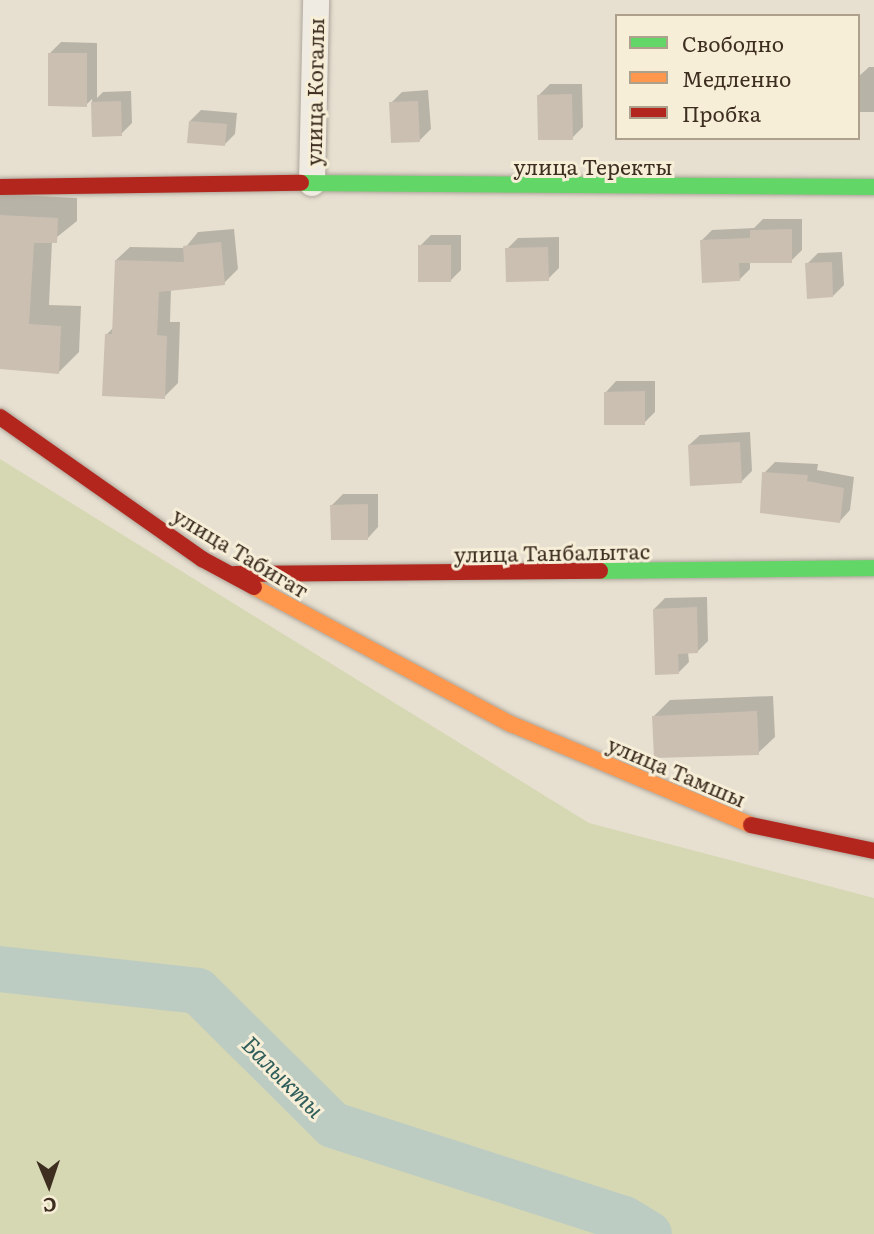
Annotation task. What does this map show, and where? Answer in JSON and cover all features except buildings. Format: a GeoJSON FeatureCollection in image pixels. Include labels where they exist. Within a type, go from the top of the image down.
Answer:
{"type":"FeatureCollection","features":[{"type":"Feature","properties":{"kind":"street","name":"улица Когалы"},"geometry":{"type":"LineString","coordinates":[[312,183],[316,0]]}},
{"type":"Feature","properties":{"kind":"street","name":"улица Теректы"},"geometry":{"type":"LineString","coordinates":[[0,187],[312,183],[375,187],[874,187]]}},
{"type":"Feature","properties":{"kind":"street","name":"улица Табигат"},"geometry":{"type":"LineString","coordinates":[[0,417],[231,574],[472,704]]}},
{"type":"Feature","properties":{"kind":"street","name":"улица Танбалытас"},"geometry":{"type":"LineString","coordinates":[[231,574],[874,568]]}},
{"type":"Feature","properties":{"kind":"street","name":"улица Тамшы"},"geometry":{"type":"LineString","coordinates":[[472,704],[766,831],[874,851]]}},
{"type":"Feature","properties":{"kind":"green space"},"geometry":{"type":"Polygon","coordinates":[[[0,459],[589,823],[874,898],[874,1234],[0,1234],[0,459]]]}},
{"type":"Feature","properties":{"kind":"waterway","name":"Балыкты"},"geometry":{"type":"LineString","coordinates":[[0,969],[198,991],[333,1125],[624,1219],[649,1234]]}},
{"type":"Feature","properties":{"kind":"traffic: fast"},"geometry":{"type":"LineString","coordinates":[[301,183],[874,187]]}},
{"type":"Feature","properties":{"kind":"traffic: fast"},"geometry":{"type":"LineString","coordinates":[[600,571],[874,568]]}},
{"type":"Feature","properties":{"kind":"traffic: slow"},"geometry":{"type":"LineString","coordinates":[[254,587],[511,724],[751,825]]}},
{"type":"Feature","properties":{"kind":"traffic: jam"},"geometry":{"type":"LineString","coordinates":[[0,187],[301,183]]}},
{"type":"Feature","properties":{"kind":"traffic: jam"},"geometry":{"type":"LineString","coordinates":[[0,417],[202,559],[254,587]]}},
{"type":"Feature","properties":{"kind":"traffic: jam"},"geometry":{"type":"LineString","coordinates":[[235,574],[600,571]]}},
{"type":"Feature","properties":{"kind":"traffic: jam"},"geometry":{"type":"LineString","coordinates":[[751,825],[874,851]]}}]}
